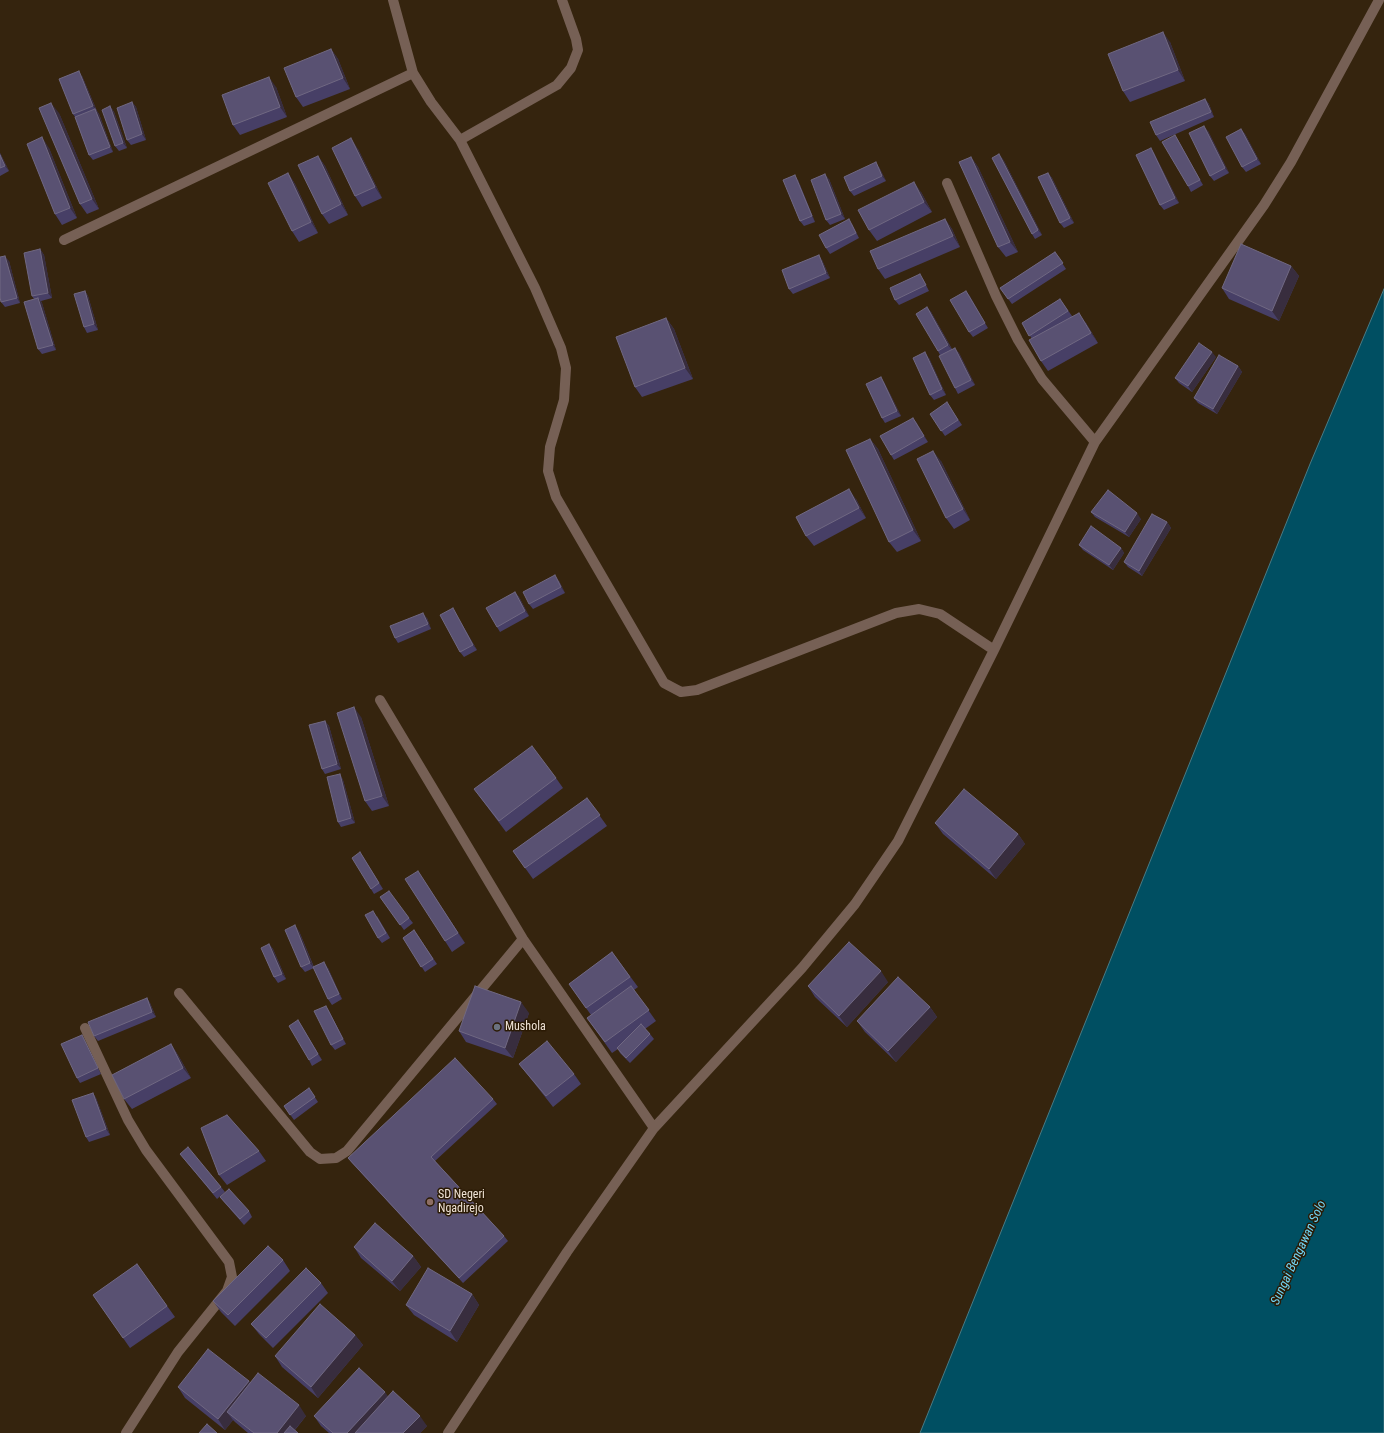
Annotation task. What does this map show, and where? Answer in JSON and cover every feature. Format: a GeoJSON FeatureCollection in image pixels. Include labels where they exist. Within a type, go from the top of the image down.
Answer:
{"type":"FeatureCollection","features":[{"type":"Feature","properties":{"kind":"street"},"geometry":{"type":"LineString","coordinates":[[393,0],[413,73],[431,102],[460,140],[535,288],[561,348],[566,368],[564,400],[550,447],[548,471],[556,497],[664,684],[681,692],[697,690],[896,613],[919,610],[940,614],[994,650]]}},
{"type":"Feature","properties":{"kind":"street"},"geometry":{"type":"LineString","coordinates":[[460,140],[557,85],[571,68],[578,50],[576,39],[562,0]]}},
{"type":"Feature","properties":{"kind":"street"},"geometry":{"type":"LineString","coordinates":[[448,1433],[567,1252],[654,1128],[802,968],[855,904],[898,841],[994,650],[1095,442],[1264,205],[1291,162],[1379,0]]}},
{"type":"Feature","properties":{"kind":"street"},"geometry":{"type":"LineString","coordinates":[[64,240],[413,73]]}},
{"type":"Feature","properties":{"kind":"street"},"geometry":{"type":"LineString","coordinates":[[947,183],[996,296],[1018,340],[1042,379],[1095,442]]}},
{"type":"Feature","properties":{"kind":"street"},"geometry":{"type":"LineString","coordinates":[[380,700],[523,939],[654,1128]]}},
{"type":"Feature","properties":{"kind":"street"},"geometry":{"type":"LineString","coordinates":[[179,993],[310,1152],[320,1159],[336,1158],[347,1151],[523,939]]}},
{"type":"Feature","properties":{"kind":"street"},"geometry":{"type":"LineString","coordinates":[[85,1028],[128,1120],[146,1150],[229,1262],[232,1276],[227,1291],[178,1352],[126,1433]]}},
{"type":"Feature","properties":{"kind":"water","name":"Sungai Bengawan Solo"},"geometry":{"type":"Polygon","coordinates":[[[1384,289],[1384,1433],[920,1433],[1310,464],[1384,289]]]}},
{"type":"Feature","properties":{"kind":"building"},"geometry":{"type":"Polygon","coordinates":[[[1163,32],[1178,70],[1123,91],[1108,54],[1163,32]]]}},
{"type":"Feature","properties":{"kind":"building"},"geometry":{"type":"Polygon","coordinates":[[[331,49],[343,78],[296,97],[284,68],[331,49]]]}},
{"type":"Feature","properties":{"kind":"building"},"geometry":{"type":"Polygon","coordinates":[[[79,71],[93,106],[73,114],[59,79],[79,71]]]}},
{"type":"Feature","properties":{"kind":"building"},"geometry":{"type":"Polygon","coordinates":[[[269,77],[280,107],[233,125],[222,95],[269,77]]]}},
{"type":"Feature","properties":{"kind":"building"},"geometry":{"type":"Polygon","coordinates":[[[1205,99],[1211,112],[1156,135],[1150,122],[1205,99]]]}},
{"type":"Feature","properties":{"kind":"building"},"geometry":{"type":"Polygon","coordinates":[[[132,102],[142,134],[127,140],[117,108],[132,102]]]}},
{"type":"Feature","properties":{"kind":"building"},"geometry":{"type":"Polygon","coordinates":[[[51,103],[92,199],[80,204],[39,108],[51,103]]]}},
{"type":"Feature","properties":{"kind":"building"},"geometry":{"type":"Polygon","coordinates":[[[110,106],[123,143],[115,146],[102,110],[110,106]]]}},
{"type":"Feature","properties":{"kind":"building"},"geometry":{"type":"Polygon","coordinates":[[[95,109],[110,147],[89,155],[75,117],[95,109]]]}},
{"type":"Feature","properties":{"kind":"building"},"geometry":{"type":"Polygon","coordinates":[[[1204,126],[1225,168],[1210,176],[1189,133],[1204,126]]]}},
{"type":"Feature","properties":{"kind":"building"},"geometry":{"type":"Polygon","coordinates":[[[1241,129],[1257,159],[1242,167],[1226,137],[1241,129]]]}},
{"type":"Feature","properties":{"kind":"building"},"geometry":{"type":"Polygon","coordinates":[[[1175,135],[1200,180],[1188,186],[1162,142],[1175,135]]]}},
{"type":"Feature","properties":{"kind":"building"},"geometry":{"type":"Polygon","coordinates":[[[42,137],[70,208],[55,214],[27,144],[42,137]]]}},
{"type":"Feature","properties":{"kind":"building"},"geometry":{"type":"Polygon","coordinates":[[[351,138],[375,187],[355,196],[332,148],[351,138]]]}},
{"type":"Feature","properties":{"kind":"building"},"geometry":{"type":"Polygon","coordinates":[[[1151,148],[1175,198],[1160,205],[1136,155],[1151,148]]]}},
{"type":"Feature","properties":{"kind":"building"},"geometry":{"type":"Polygon","coordinates":[[[999,154],[1038,230],[1032,234],[992,158],[999,154]]]}},
{"type":"Feature","properties":{"kind":"building"},"geometry":{"type":"Polygon","coordinates":[[[0,155],[5,166],[0,168],[0,155]]]}},
{"type":"Feature","properties":{"kind":"building"},"geometry":{"type":"Polygon","coordinates":[[[318,156],[341,204],[322,214],[298,165],[318,156]]]}},
{"type":"Feature","properties":{"kind":"building"},"geometry":{"type":"Polygon","coordinates":[[[971,157],[1010,242],[998,247],[959,162],[971,157]]]}},
{"type":"Feature","properties":{"kind":"building"},"geometry":{"type":"Polygon","coordinates":[[[876,162],[882,176],[850,191],[844,177],[876,162]]]}},
{"type":"Feature","properties":{"kind":"building"},"geometry":{"type":"Polygon","coordinates":[[[288,173],[311,222],[292,231],[268,183],[288,173]]]}},
{"type":"Feature","properties":{"kind":"building"},"geometry":{"type":"Polygon","coordinates":[[[1048,173],[1070,218],[1060,223],[1038,177],[1048,173]]]}},
{"type":"Feature","properties":{"kind":"building"},"geometry":{"type":"Polygon","coordinates":[[[825,174],[841,214],[826,220],[811,180],[825,174]]]}},
{"type":"Feature","properties":{"kind":"building"},"geometry":{"type":"Polygon","coordinates":[[[795,175],[812,216],[800,221],[783,180],[795,175]]]}},
{"type":"Feature","properties":{"kind":"building"},"geometry":{"type":"Polygon","coordinates":[[[914,182],[924,202],[869,230],[858,210],[914,182]]]}},
{"type":"Feature","properties":{"kind":"building"},"geometry":{"type":"Polygon","coordinates":[[[849,219],[856,233],[826,248],[819,235],[849,219]]]}},
{"type":"Feature","properties":{"kind":"building"},"geometry":{"type":"Polygon","coordinates":[[[945,219],[953,236],[878,269],[870,251],[945,219]]]}},
{"type":"Feature","properties":{"kind":"building"},"geometry":{"type":"Polygon","coordinates":[[[1241,244],[1291,266],[1272,311],[1222,288],[1241,244]]]}},
{"type":"Feature","properties":{"kind":"building"},"geometry":{"type":"Polygon","coordinates":[[[40,249],[48,293],[32,296],[24,253],[40,249]]]}},
{"type":"Feature","properties":{"kind":"building"},"geometry":{"type":"Polygon","coordinates":[[[1055,252],[1063,263],[1008,299],[1000,288],[1055,252]]]}},
{"type":"Feature","properties":{"kind":"building"},"geometry":{"type":"Polygon","coordinates":[[[819,255],[826,273],[789,289],[782,270],[819,255]]]}},
{"type":"Feature","properties":{"kind":"building"},"geometry":{"type":"Polygon","coordinates":[[[5,256],[17,298],[1,302],[0,257],[5,256]]]}},
{"type":"Feature","properties":{"kind":"building"},"geometry":{"type":"Polygon","coordinates":[[[920,274],[926,285],[895,300],[890,288],[920,274]]]}},
{"type":"Feature","properties":{"kind":"building"},"geometry":{"type":"Polygon","coordinates":[[[85,291],[94,324],[84,327],[74,294],[85,291]]]}},
{"type":"Feature","properties":{"kind":"building"},"geometry":{"type":"Polygon","coordinates":[[[966,291],[985,323],[969,332],[950,300],[966,291]]]}},
{"type":"Feature","properties":{"kind":"building"},"geometry":{"type":"Polygon","coordinates":[[[38,298],[53,345],[38,349],[24,302],[38,298]]]}},
{"type":"Feature","properties":{"kind":"building"},"geometry":{"type":"Polygon","coordinates":[[[1060,299],[1068,311],[1029,336],[1022,323],[1060,299]]]}},
{"type":"Feature","properties":{"kind":"building"},"geometry":{"type":"Polygon","coordinates":[[[927,307],[948,345],[938,351],[916,314],[927,307]]]}},
{"type":"Feature","properties":{"kind":"building"},"geometry":{"type":"Polygon","coordinates":[[[1079,313],[1091,333],[1041,361],[1029,340],[1079,313]]]}},
{"type":"Feature","properties":{"kind":"building"},"geometry":{"type":"Polygon","coordinates":[[[666,318],[685,368],[635,387],[616,337],[666,318]]]}},
{"type":"Feature","properties":{"kind":"building"},"geometry":{"type":"Polygon","coordinates":[[[1199,343],[1212,352],[1188,386],[1175,378],[1199,343]]]}},
{"type":"Feature","properties":{"kind":"building"},"geometry":{"type":"Polygon","coordinates":[[[955,348],[971,380],[955,388],[939,356],[955,348]]]}},
{"type":"Feature","properties":{"kind":"building"},"geometry":{"type":"Polygon","coordinates":[[[925,352],[942,389],[930,395],[913,358],[925,352]]]}},
{"type":"Feature","properties":{"kind":"building"},"geometry":{"type":"Polygon","coordinates":[[[1219,355],[1238,366],[1213,409],[1194,398],[1219,355]]]}},
{"type":"Feature","properties":{"kind":"building"},"geometry":{"type":"Polygon","coordinates":[[[881,377],[897,411],[882,418],[866,384],[881,377]]]}},
{"type":"Feature","properties":{"kind":"building"},"geometry":{"type":"Polygon","coordinates":[[[947,402],[958,420],[941,431],[930,414],[947,402]]]}},
{"type":"Feature","properties":{"kind":"building"},"geometry":{"type":"Polygon","coordinates":[[[913,418],[924,436],[891,455],[880,436],[913,418]]]}},
{"type":"Feature","properties":{"kind":"building"},"geometry":{"type":"Polygon","coordinates":[[[870,439],[913,530],[889,542],[846,450],[870,439]]]}},
{"type":"Feature","properties":{"kind":"building"},"geometry":{"type":"Polygon","coordinates":[[[933,451],[963,509],[946,518],[917,459],[933,451]]]}},
{"type":"Feature","properties":{"kind":"building"},"geometry":{"type":"Polygon","coordinates":[[[849,489],[859,508],[806,536],[796,517],[849,489]]]}},
{"type":"Feature","properties":{"kind":"building"},"geometry":{"type":"Polygon","coordinates":[[[1108,490],[1137,513],[1125,532],[1091,512],[1108,490]]]}},
{"type":"Feature","properties":{"kind":"building"},"geometry":{"type":"Polygon","coordinates":[[[1152,514],[1167,522],[1139,571],[1124,562],[1152,514]]]}},
{"type":"Feature","properties":{"kind":"building"},"geometry":{"type":"Polygon","coordinates":[[[1091,526],[1121,548],[1109,565],[1079,545],[1091,526]]]}},
{"type":"Feature","properties":{"kind":"building"},"geometry":{"type":"Polygon","coordinates":[[[555,575],[561,587],[529,604],[523,592],[555,575]]]}},
{"type":"Feature","properties":{"kind":"building"},"geometry":{"type":"Polygon","coordinates":[[[515,592],[525,611],[497,627],[486,608],[515,592]]]}},
{"type":"Feature","properties":{"kind":"building"},"geometry":{"type":"Polygon","coordinates":[[[453,608],[473,645],[460,652],[440,615],[453,608]]]}},
{"type":"Feature","properties":{"kind":"building"},"geometry":{"type":"Polygon","coordinates":[[[423,613],[428,624],[395,638],[390,626],[423,613]]]}},
{"type":"Feature","properties":{"kind":"building"},"geometry":{"type":"Polygon","coordinates":[[[354,707],[382,796],[365,801],[337,713],[354,707]]]}},
{"type":"Feature","properties":{"kind":"building"},"geometry":{"type":"Polygon","coordinates":[[[325,721],[337,764],[322,769],[309,725],[325,721]]]}},
{"type":"Feature","properties":{"kind":"building"},"geometry":{"type":"Polygon","coordinates":[[[532,746],[556,778],[499,821],[474,789],[532,746]]]}},
{"type":"Feature","properties":{"kind":"building"},"geometry":{"type":"Polygon","coordinates":[[[340,774],[351,818],[338,822],[327,777],[340,774]]]}},
{"type":"Feature","properties":{"kind":"building"},"geometry":{"type":"Polygon","coordinates":[[[964,789],[1018,834],[989,869],[935,823],[964,789]]]}},
{"type":"Feature","properties":{"kind":"building"},"geometry":{"type":"Polygon","coordinates":[[[587,798],[600,815],[525,868],[513,851],[587,798]]]}},
{"type":"Feature","properties":{"kind":"building"},"geometry":{"type":"Polygon","coordinates":[[[360,852],[379,883],[371,889],[352,858],[360,852]]]}},
{"type":"Feature","properties":{"kind":"building"},"geometry":{"type":"Polygon","coordinates":[[[418,871],[458,933],[445,941],[405,879],[418,871]]]}},
{"type":"Feature","properties":{"kind":"building"},"geometry":{"type":"Polygon","coordinates":[[[389,891],[409,918],[400,925],[380,897],[389,891]]]}},
{"type":"Feature","properties":{"kind":"building"},"geometry":{"type":"Polygon","coordinates":[[[373,911],[386,933],[378,938],[365,915],[373,911]]]}},
{"type":"Feature","properties":{"kind":"building"},"geometry":{"type":"Polygon","coordinates":[[[295,925],[310,963],[301,967],[285,930],[295,925]]]}},
{"type":"Feature","properties":{"kind":"building"},"geometry":{"type":"Polygon","coordinates":[[[414,930],[433,959],[421,967],[403,938],[414,930]]]}},
{"type":"Feature","properties":{"kind":"building"},"geometry":{"type":"Polygon","coordinates":[[[849,942],[881,971],[839,1016],[808,986],[849,942]]]}},
{"type":"Feature","properties":{"kind":"building"},"geometry":{"type":"Polygon","coordinates":[[[269,944],[282,974],[274,977],[261,948],[269,944]]]}},
{"type":"Feature","properties":{"kind":"building"},"geometry":{"type":"Polygon","coordinates":[[[612,952],[630,977],[586,1008],[569,984],[612,952]]]}},
{"type":"Feature","properties":{"kind":"building"},"geometry":{"type":"Polygon","coordinates":[[[324,962],[339,994],[328,999],[313,967],[324,962]]]}},
{"type":"Feature","properties":{"kind":"building"},"geometry":{"type":"Polygon","coordinates":[[[898,977],[930,1007],[888,1051],[857,1021],[898,977]]]}},
{"type":"Feature","properties":{"kind":"building","name":"Mushola"},"geometry":{"type":"Polygon","coordinates":[[[475,986],[521,1002],[505,1048],[459,1031],[475,986]]]}},
{"type":"Feature","properties":{"kind":"building"},"geometry":{"type":"Polygon","coordinates":[[[631,986],[649,1010],[605,1042],[587,1018],[631,986]]]}},
{"type":"Feature","properties":{"kind":"building"},"geometry":{"type":"Polygon","coordinates":[[[147,998],[152,1012],[94,1036],[88,1022],[147,998]]]}},
{"type":"Feature","properties":{"kind":"building"},"geometry":{"type":"Polygon","coordinates":[[[326,1006],[343,1039],[331,1045],[314,1011],[326,1006]]]}},
{"type":"Feature","properties":{"kind":"building"},"geometry":{"type":"Polygon","coordinates":[[[298,1020],[318,1054],[309,1060],[289,1026],[298,1020]]]}},
{"type":"Feature","properties":{"kind":"building"},"geometry":{"type":"Polygon","coordinates":[[[641,1024],[650,1034],[626,1058],[617,1048],[641,1024]]]}},
{"type":"Feature","properties":{"kind":"building"},"geometry":{"type":"Polygon","coordinates":[[[82,1035],[98,1068],[77,1078],[61,1044],[82,1035]]]}},
{"type":"Feature","properties":{"kind":"building"},"geometry":{"type":"Polygon","coordinates":[[[547,1041],[574,1074],[546,1096],[519,1064],[547,1041]]]}},
{"type":"Feature","properties":{"kind":"building"},"geometry":{"type":"Polygon","coordinates":[[[171,1044],[183,1068],[124,1099],[112,1075],[171,1044]]]}},
{"type":"Feature","properties":{"kind":"building","name":"SD Negeri Ngadirejo"},"geometry":{"type":"Polygon","coordinates":[[[455,1058],[493,1099],[431,1157],[504,1236],[459,1278],[348,1158],[455,1058]]]}},
{"type":"Feature","properties":{"kind":"building"},"geometry":{"type":"Polygon","coordinates":[[[309,1088],[315,1097],[290,1115],[284,1106],[309,1088]]]}},
{"type":"Feature","properties":{"kind":"building"},"geometry":{"type":"Polygon","coordinates":[[[93,1093],[106,1129],[86,1137],[72,1100],[93,1093]]]}},
{"type":"Feature","properties":{"kind":"building"},"geometry":{"type":"Polygon","coordinates":[[[227,1115],[259,1151],[219,1175],[201,1128],[227,1115]]]}},
{"type":"Feature","properties":{"kind":"building"},"geometry":{"type":"Polygon","coordinates":[[[188,1147],[221,1187],[213,1193],[180,1154],[188,1147]]]}},
{"type":"Feature","properties":{"kind":"building"},"geometry":{"type":"Polygon","coordinates":[[[229,1189],[249,1211],[240,1219],[220,1197],[229,1189]]]}},
{"type":"Feature","properties":{"kind":"building"},"geometry":{"type":"Polygon","coordinates":[[[375,1223],[413,1256],[392,1281],[354,1247],[375,1223]]]}},
{"type":"Feature","properties":{"kind":"building"},"geometry":{"type":"Polygon","coordinates":[[[268,1246],[283,1260],[228,1315],[213,1301],[268,1246]]]}},
{"type":"Feature","properties":{"kind":"building"},"geometry":{"type":"Polygon","coordinates":[[[137,1264],[167,1306],[123,1338],[93,1295],[137,1264]]]}},
{"type":"Feature","properties":{"kind":"building"},"geometry":{"type":"Polygon","coordinates":[[[306,1268],[321,1283],[266,1338],[251,1324],[306,1268]]]}},
{"type":"Feature","properties":{"kind":"building"},"geometry":{"type":"Polygon","coordinates":[[[428,1268],[472,1294],[450,1331],[406,1305],[428,1268]]]}},
{"type":"Feature","properties":{"kind":"building"},"geometry":{"type":"Polygon","coordinates":[[[320,1304],[355,1335],[311,1387],[275,1356],[320,1304]]]}},
{"type":"Feature","properties":{"kind":"building"},"geometry":{"type":"Polygon","coordinates":[[[208,1349],[249,1381],[218,1419],[178,1387],[208,1349]]]}},
{"type":"Feature","properties":{"kind":"building"},"geometry":{"type":"Polygon","coordinates":[[[359,1368],[385,1392],[347,1433],[333,1433],[314,1416],[359,1368]]]}},
{"type":"Feature","properties":{"kind":"building"},"geometry":{"type":"Polygon","coordinates":[[[258,1373],[299,1405],[277,1433],[254,1433],[227,1412],[258,1373]]]}},
{"type":"Feature","properties":{"kind":"building"},"geometry":{"type":"Polygon","coordinates":[[[393,1391],[420,1416],[403,1433],[355,1433],[393,1391]]]}},
{"type":"Feature","properties":{"kind":"building"},"geometry":{"type":"Polygon","coordinates":[[[207,1424],[217,1433],[199,1433],[207,1424]]]}},
{"type":"Feature","properties":{"kind":"building"},"geometry":{"type":"Polygon","coordinates":[[[290,1426],[298,1433],[284,1433],[290,1426]]]}},
{"type":"Feature","properties":{"kind":"place","name":"Mushola"},"geometry":{"type":"Point","coordinates":[497,1027]}},
{"type":"Feature","properties":{"kind":"place","name":"SD Negeri Ngadirejo"},"geometry":{"type":"Point","coordinates":[430,1202]}}]}
